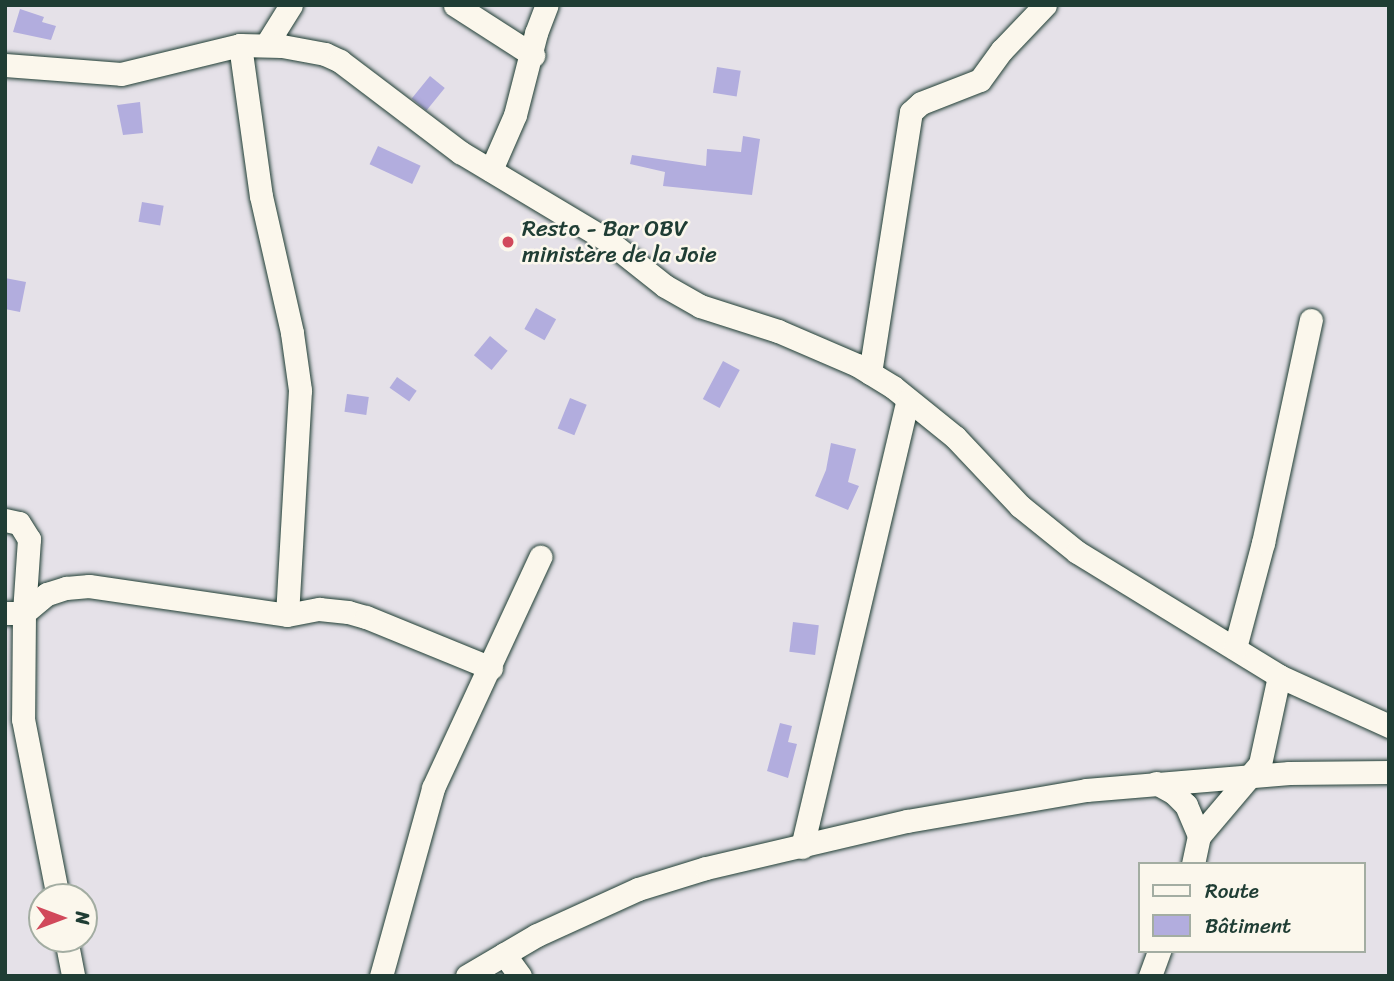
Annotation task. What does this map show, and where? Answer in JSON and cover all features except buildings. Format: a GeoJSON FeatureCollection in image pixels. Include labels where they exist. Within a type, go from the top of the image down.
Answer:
{"type":"FeatureCollection","features":[{"type":"Feature","properties":{"kind":"street"},"geometry":{"type":"LineString","coordinates":[[267,45],[291,5]]}},
{"type":"Feature","properties":{"kind":"street"},"geometry":{"type":"LineString","coordinates":[[455,5],[533,55]]}},
{"type":"Feature","properties":{"kind":"street"},"geometry":{"type":"LineString","coordinates":[[491,170],[515,115],[533,55],[536,33],[547,5]]}},
{"type":"Feature","properties":{"kind":"street"},"geometry":{"type":"LineString","coordinates":[[870,373],[911,112],[921,103],[980,80],[1002,50],[1045,5]]}},
{"type":"Feature","properties":{"kind":"street"},"geometry":{"type":"LineString","coordinates":[[240,45],[261,196],[292,333],[300,390],[287,615]]}},
{"type":"Feature","properties":{"kind":"street"},"geometry":{"type":"LineString","coordinates":[[5,65],[121,74],[240,45],[267,45],[325,54],[340,61],[460,152],[607,240],[665,286],[700,306],[778,331],[870,373],[955,437],[1020,506],[1077,552],[1279,676],[1389,726]]}},
{"type":"Feature","properties":{"kind":"street"},"geometry":{"type":"LineString","coordinates":[[1236,648],[1263,543],[1311,320]]}},
{"type":"Feature","properties":{"kind":"street"},"geometry":{"type":"LineString","coordinates":[[802,846],[908,400]]}},
{"type":"Feature","properties":{"kind":"street"},"geometry":{"type":"LineString","coordinates":[[5,520],[19,523],[29,539],[14,613],[14,719],[55,883]]}},
{"type":"Feature","properties":{"kind":"street"},"geometry":{"type":"LineString","coordinates":[[381,976],[433,788],[491,668],[540,557]]}},
{"type":"Feature","properties":{"kind":"street"},"geometry":{"type":"LineString","coordinates":[[14,613],[47,594],[66,587],[89,586],[287,615],[319,609],[366,617],[491,668]]}},
{"type":"Feature","properties":{"kind":"street"},"geometry":{"type":"LineString","coordinates":[[1193,862],[1199,836],[1260,764],[1279,676]]}},
{"type":"Feature","properties":{"kind":"street"},"geometry":{"type":"LineString","coordinates":[[467,976],[504,954],[638,889],[706,868],[906,821],[1086,790],[1251,776],[1389,772]]}},
{"type":"Feature","properties":{"kind":"street"},"geometry":{"type":"LineString","coordinates":[[1156,783],[1174,793],[1186,805],[1199,836]]}},
{"type":"Feature","properties":{"kind":"street"},"geometry":{"type":"LineString","coordinates":[[69,953],[73,976]]}},
{"type":"Feature","properties":{"kind":"street"},"geometry":{"type":"LineString","coordinates":[[1150,976],[1158,953]]}},
{"type":"Feature","properties":{"kind":"street"},"geometry":{"type":"LineString","coordinates":[[504,954],[520,976]]}},
{"type":"Feature","properties":{"kind":"place","name":"Resto - Bar OBV ministère de la Joie"},"geometry":{"type":"Point","coordinates":[508,242]}}]}
